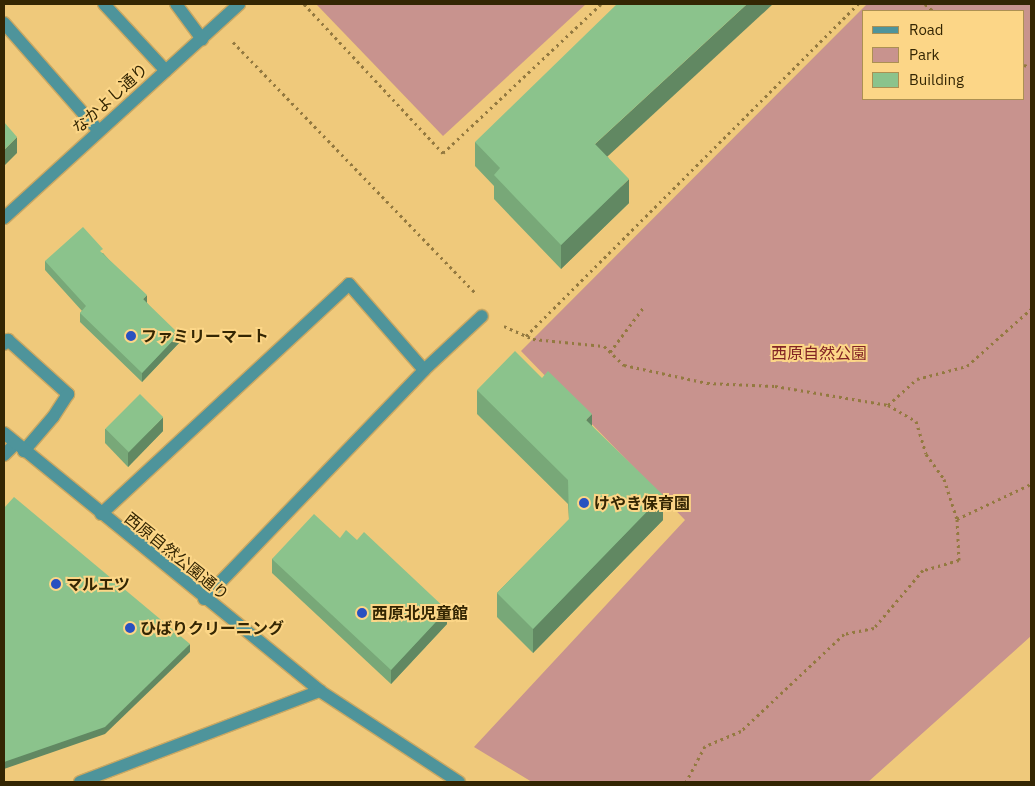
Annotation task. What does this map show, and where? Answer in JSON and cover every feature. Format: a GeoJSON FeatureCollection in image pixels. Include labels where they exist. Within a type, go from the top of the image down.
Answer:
{"type":"FeatureCollection","features":[{"type":"Feature","properties":{"kind":"street"},"geometry":{"type":"LineString","coordinates":[[104,4],[166,71]]}},
{"type":"Feature","properties":{"kind":"street"},"geometry":{"type":"LineString","coordinates":[[176,4],[202,39]]}},
{"type":"Feature","properties":{"kind":"street","name":"なかよし通り"},"geometry":{"type":"LineString","coordinates":[[4,218],[98,130],[239,4]]}},
{"type":"Feature","properties":{"kind":"street"},"geometry":{"type":"LineString","coordinates":[[4,23],[98,130]]}},
{"type":"Feature","properties":{"kind":"street"},"geometry":{"type":"LineString","coordinates":[[101,514],[350,284],[424,370]]}},
{"type":"Feature","properties":{"kind":"street"},"geometry":{"type":"LineString","coordinates":[[204,599],[424,370],[482,316]]}},
{"type":"Feature","properties":{"kind":"street"},"geometry":{"type":"LineString","coordinates":[[4,344],[8,340],[68,394],[54,417],[20,447],[4,455]]}},
{"type":"Feature","properties":{"kind":"street","name":"西原自然公園通り"},"geometry":{"type":"LineString","coordinates":[[4,433],[204,599],[320,691],[459,782]]}},
{"type":"Feature","properties":{"kind":"street"},"geometry":{"type":"LineString","coordinates":[[80,782],[320,691]]}},
{"type":"Feature","properties":{"kind":"path"},"geometry":{"type":"LineString","coordinates":[[304,4],[443,153],[601,4]]}},
{"type":"Feature","properties":{"kind":"path"},"geometry":{"type":"LineString","coordinates":[[526,336],[858,4]]}},
{"type":"Feature","properties":{"kind":"path"},"geometry":{"type":"LineString","coordinates":[[218,24],[477,296],[482,316],[533,339],[604,346],[624,365],[707,384],[775,386],[888,405],[916,420],[926,454],[944,479],[957,518],[958,560],[923,570],[874,628],[844,634],[741,732],[705,746],[686,782]]}},
{"type":"Feature","properties":{"kind":"path"},"geometry":{"type":"LineString","coordinates":[[610,352],[643,308]]}},
{"type":"Feature","properties":{"kind":"path"},"geometry":{"type":"LineString","coordinates":[[888,405],[917,379],[967,366],[1031,309]]}},
{"type":"Feature","properties":{"kind":"path"},"geometry":{"type":"LineString","coordinates":[[957,518],[1031,484]]}},
{"type":"Feature","properties":{"kind":"green space"},"geometry":{"type":"Polygon","coordinates":[[[586,4],[443,136],[317,5],[586,4]]]}},
{"type":"Feature","properties":{"kind":"green space","name":"西原自然公園"},"geometry":{"type":"Polygon","coordinates":[[[867,4],[1031,4],[1031,636],[868,782],[532,782],[474,747],[685,520],[521,351],[867,4]]]}},
{"type":"Feature","properties":{"kind":"building"},"geometry":{"type":"Polygon","coordinates":[[[617,4],[747,4],[595,144],[629,179],[561,245],[494,175],[500,168],[475,142],[617,4]]]}},
{"type":"Feature","properties":{"kind":"building"},"geometry":{"type":"Polygon","coordinates":[[[4,122],[17,137],[4,150],[4,122]]]}},
{"type":"Feature","properties":{"kind":"building"},"geometry":{"type":"Polygon","coordinates":[[[83,227],[103,249],[100,251],[147,295],[143,299],[179,334],[142,373],[80,313],[86,306],[45,261],[83,227]]]}},
{"type":"Feature","properties":{"kind":"building"},"geometry":{"type":"Polygon","coordinates":[[[515,351],[542,378],[548,371],[592,414],[586,420],[663,495],[533,629],[497,593],[569,519],[568,480],[477,390],[515,351]]]}},
{"type":"Feature","properties":{"kind":"building"},"geometry":{"type":"Polygon","coordinates":[[[140,394],[163,417],[129,452],[105,429],[140,394]]]}},
{"type":"Feature","properties":{"kind":"building","name":"マルエツ"},"geometry":{"type":"Polygon","coordinates":[[[14,497],[190,644],[105,727],[4,762],[4,508],[14,497]]]}},
{"type":"Feature","properties":{"kind":"building"},"geometry":{"type":"Polygon","coordinates":[[[314,514],[340,538],[346,530],[357,540],[364,532],[447,610],[391,670],[272,559],[314,514]]]}},
{"type":"Feature","properties":{"kind":"place","name":"ファミリーマート"},"geometry":{"type":"Point","coordinates":[131,336]}},
{"type":"Feature","properties":{"kind":"place","name":"けやき保育園"},"geometry":{"type":"Point","coordinates":[584,503]}},
{"type":"Feature","properties":{"kind":"place","name":"マルエツ"},"geometry":{"type":"Point","coordinates":[56,584]}},
{"type":"Feature","properties":{"kind":"place","name":"西原北児童館"},"geometry":{"type":"Point","coordinates":[362,613]}},
{"type":"Feature","properties":{"kind":"place","name":"ひばりクリーニング"},"geometry":{"type":"Point","coordinates":[130,628]}}]}
